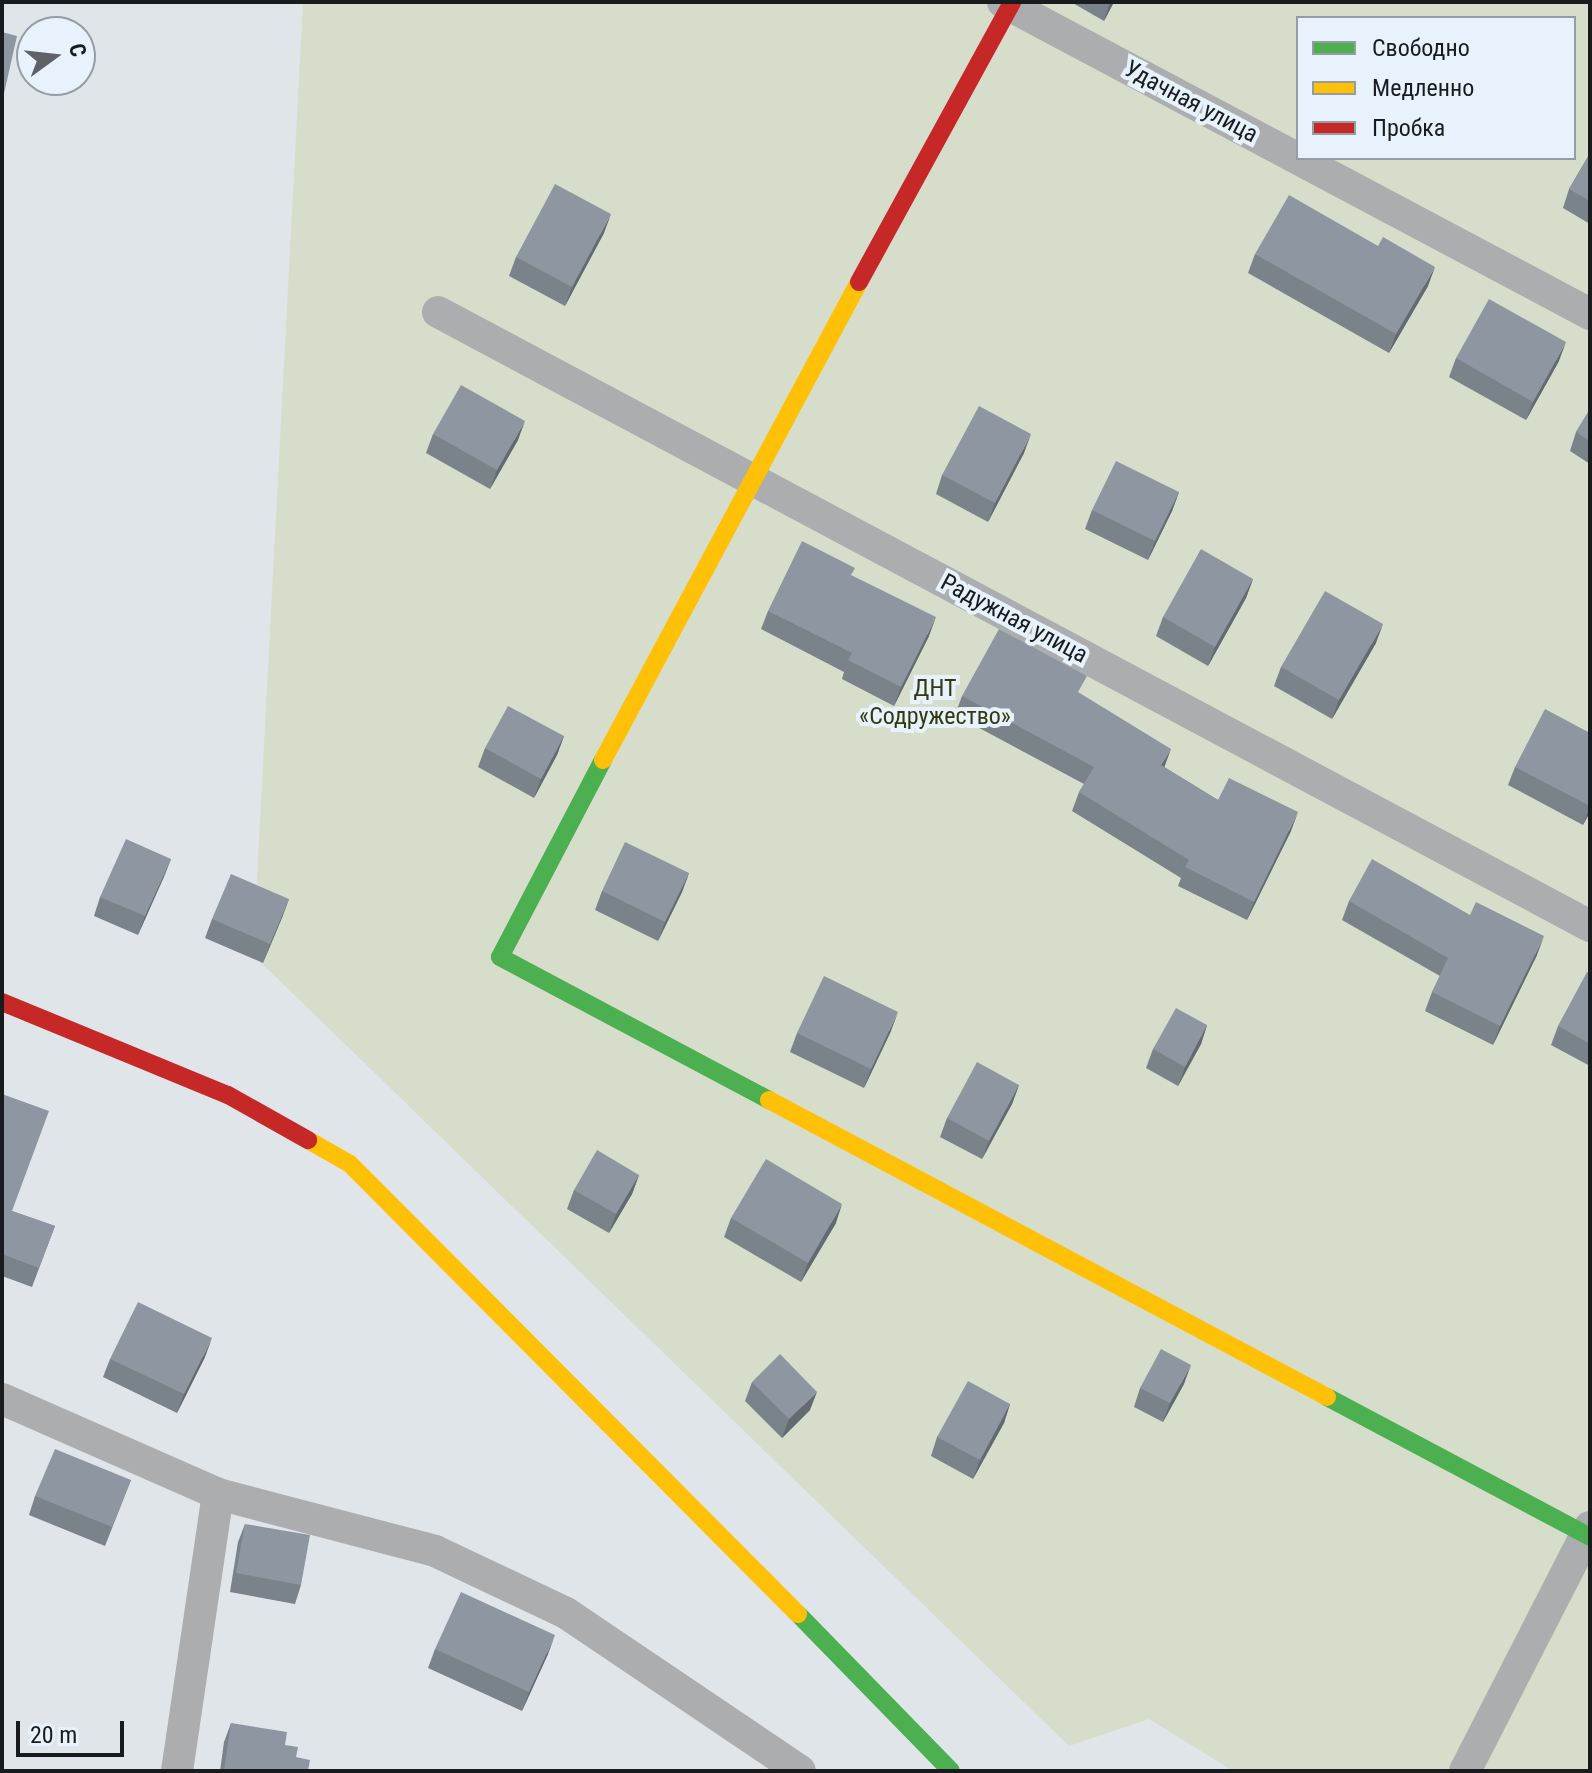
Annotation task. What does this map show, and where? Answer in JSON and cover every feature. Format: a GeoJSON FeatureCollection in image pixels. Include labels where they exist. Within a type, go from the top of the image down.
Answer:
{"type":"FeatureCollection","features":[{"type":"Feature","properties":{"kind":"street","name":"Удачная улица"},"geometry":{"type":"LineString","coordinates":[[1009,3],[1296,157]]}},
{"type":"Feature","properties":{"kind":"street"},"geometry":{"type":"LineString","coordinates":[[1009,3],[751,479],[500,957],[1589,1533],[1465,1771]]}},
{"type":"Feature","properties":{"kind":"street","name":"Удачная улица"},"geometry":{"type":"LineString","coordinates":[[1302,160],[1590,314]]}},
{"type":"Feature","properties":{"kind":"street","name":"Радужная улица"},"geometry":{"type":"LineString","coordinates":[[438,312],[1590,926]]}},
{"type":"Feature","properties":{"kind":"street"},"geometry":{"type":"LineString","coordinates":[[2,1002],[228,1095],[350,1164],[647,1459],[951,1771]]}},
{"type":"Feature","properties":{"kind":"street"},"geometry":{"type":"LineString","coordinates":[[2,1399],[218,1494],[435,1551],[566,1613],[800,1771]]}},
{"type":"Feature","properties":{"kind":"street"},"geometry":{"type":"LineString","coordinates":[[177,1771],[218,1494]]}},
{"type":"Feature","properties":{"kind":"green space","name":"ДНТ «Содружество»"},"geometry":{"type":"Polygon","coordinates":[[[303,2],[1590,2],[1590,1771],[1233,1771],[1149,1719],[1069,1746],[253,955],[303,2]]]}},
{"type":"Feature","properties":{"kind":"building"},"geometry":{"type":"Polygon","coordinates":[[[2,32],[16,36],[16,40],[2,97],[2,32]]]}},
{"type":"Feature","properties":{"kind":"building"},"geometry":{"type":"Polygon","coordinates":[[[1590,153],[1590,201],[1569,189],[1590,153]]]}},
{"type":"Feature","properties":{"kind":"building"},"geometry":{"type":"Polygon","coordinates":[[[555,184],[611,214],[572,287],[516,257],[555,184]]]}},
{"type":"Feature","properties":{"kind":"building"},"geometry":{"type":"Polygon","coordinates":[[[1289,195],[1378,246],[1383,237],[1435,267],[1396,334],[1255,254],[1289,195]]]}},
{"type":"Feature","properties":{"kind":"building"},"geometry":{"type":"Polygon","coordinates":[[[1489,299],[1566,342],[1533,402],[1456,358],[1489,299]]]}},
{"type":"Feature","properties":{"kind":"building"},"geometry":{"type":"Polygon","coordinates":[[[461,385],[525,421],[497,470],[433,434],[461,385]]]}},
{"type":"Feature","properties":{"kind":"building"},"geometry":{"type":"Polygon","coordinates":[[[979,406],[1031,434],[995,503],[942,475],[979,406]]]}},
{"type":"Feature","properties":{"kind":"building"},"geometry":{"type":"Polygon","coordinates":[[[1590,409],[1590,441],[1576,432],[1590,409]]]}},
{"type":"Feature","properties":{"kind":"building"},"geometry":{"type":"Polygon","coordinates":[[[1116,461],[1179,492],[1155,541],[1092,510],[1116,461]]]}},
{"type":"Feature","properties":{"kind":"building"},"geometry":{"type":"Polygon","coordinates":[[[802,541],[855,568],[851,575],[936,617],[901,687],[848,660],[852,653],[768,611],[802,541]]]}},
{"type":"Feature","properties":{"kind":"building"},"geometry":{"type":"Polygon","coordinates":[[[1201,549],[1253,579],[1215,647],[1163,617],[1201,549]]]}},
{"type":"Feature","properties":{"kind":"building"},"geometry":{"type":"Polygon","coordinates":[[[1325,591],[1383,624],[1339,700],[1281,667],[1325,591]]]}},
{"type":"Feature","properties":{"kind":"building"},"geometry":{"type":"Polygon","coordinates":[[[999,629],[1087,676],[1078,692],[1171,749],[1161,765],[1218,800],[1229,778],[1298,812],[1254,902],[1185,867],[1189,860],[1079,792],[1094,767],[962,696],[999,629]]]}},
{"type":"Feature","properties":{"kind":"building"},"geometry":{"type":"Polygon","coordinates":[[[508,706],[564,736],[541,779],[485,748],[508,706]]]}},
{"type":"Feature","properties":{"kind":"building"},"geometry":{"type":"Polygon","coordinates":[[[1545,709],[1590,733],[1590,806],[1515,767],[1545,709]]]}},
{"type":"Feature","properties":{"kind":"building"},"geometry":{"type":"Polygon","coordinates":[[[126,839],[171,859],[145,916],[100,897],[126,839]]]}},
{"type":"Feature","properties":{"kind":"building"},"geometry":{"type":"Polygon","coordinates":[[[625,842],[689,873],[665,922],[602,891],[625,842]]]}},
{"type":"Feature","properties":{"kind":"building"},"geometry":{"type":"Polygon","coordinates":[[[1372,859],[1470,915],[1476,902],[1544,936],[1500,1026],[1432,992],[1448,958],[1349,901],[1372,859]]]}},
{"type":"Feature","properties":{"kind":"building"},"geometry":{"type":"Polygon","coordinates":[[[231,874],[289,899],[270,944],[212,919],[231,874]]]}},
{"type":"Feature","properties":{"kind":"building"},"geometry":{"type":"Polygon","coordinates":[[[1587,972],[1590,974],[1590,1044],[1558,1026],[1587,972]]]}},
{"type":"Feature","properties":{"kind":"building"},"geometry":{"type":"Polygon","coordinates":[[[824,976],[898,1012],[871,1069],[797,1033],[824,976]]]}},
{"type":"Feature","properties":{"kind":"building"},"geometry":{"type":"Polygon","coordinates":[[[1176,1008],[1207,1025],[1185,1067],[1153,1049],[1176,1008]]]}},
{"type":"Feature","properties":{"kind":"building"},"geometry":{"type":"Polygon","coordinates":[[[977,1062],[1019,1085],[989,1141],[947,1118],[977,1062]]]}},
{"type":"Feature","properties":{"kind":"building"},"geometry":{"type":"Polygon","coordinates":[[[2,1094],[49,1111],[12,1211],[55,1226],[39,1268],[2,1254],[2,1094]]]}},
{"type":"Feature","properties":{"kind":"building"},"geometry":{"type":"Polygon","coordinates":[[[597,1150],[639,1175],[616,1214],[574,1190],[597,1150]]]}},
{"type":"Feature","properties":{"kind":"building"},"geometry":{"type":"Polygon","coordinates":[[[766,1159],[842,1204],[808,1263],[731,1218],[766,1159]]]}},
{"type":"Feature","properties":{"kind":"building"},"geometry":{"type":"Polygon","coordinates":[[[138,1302],[212,1338],[184,1394],[110,1359],[138,1302]]]}},
{"type":"Feature","properties":{"kind":"building"},"geometry":{"type":"Polygon","coordinates":[[[1161,1349],[1191,1365],[1170,1403],[1140,1388],[1161,1349]]]}},
{"type":"Feature","properties":{"kind":"building"},"geometry":{"type":"Polygon","coordinates":[[[780,1354],[817,1392],[789,1419],[752,1382],[780,1354]]]}},
{"type":"Feature","properties":{"kind":"building"},"geometry":{"type":"Polygon","coordinates":[[[968,1381],[1010,1404],[980,1460],[937,1437],[968,1381]]]}},
{"type":"Feature","properties":{"kind":"building"},"geometry":{"type":"Polygon","coordinates":[[[55,1449],[131,1480],[112,1527],[35,1496],[55,1449]]]}},
{"type":"Feature","properties":{"kind":"building"},"geometry":{"type":"Polygon","coordinates":[[[245,1524],[310,1535],[301,1585],[236,1573],[245,1524]]]}},
{"type":"Feature","properties":{"kind":"building"},"geometry":{"type":"Polygon","coordinates":[[[461,1592],[555,1635],[529,1692],[435,1649],[461,1592]]]}},
{"type":"Feature","properties":{"kind":"building"},"geometry":{"type":"Polygon","coordinates":[[[231,1723],[287,1732],[285,1745],[298,1747],[296,1757],[310,1760],[308,1771],[224,1771],[231,1723]]]}},
{"type":"Feature","properties":{"kind":"traffic: fast"},"geometry":{"type":"LineString","coordinates":[[603,760],[500,957],[769,1100]]}},
{"type":"Feature","properties":{"kind":"traffic: fast"},"geometry":{"type":"LineString","coordinates":[[1327,1397],[1590,1537]]}},
{"type":"Feature","properties":{"kind":"traffic: fast"},"geometry":{"type":"LineString","coordinates":[[798,1614],[951,1771]]}},
{"type":"Feature","properties":{"kind":"traffic: slow"},"geometry":{"type":"LineString","coordinates":[[603,760],[859,282]]}},
{"type":"Feature","properties":{"kind":"traffic: slow"},"geometry":{"type":"LineString","coordinates":[[769,1100],[1327,1397]]}},
{"type":"Feature","properties":{"kind":"traffic: slow"},"geometry":{"type":"LineString","coordinates":[[308,1140],[350,1164],[798,1614]]}},
{"type":"Feature","properties":{"kind":"traffic: jam"},"geometry":{"type":"LineString","coordinates":[[859,282],[1012,2]]}},
{"type":"Feature","properties":{"kind":"traffic: jam"},"geometry":{"type":"LineString","coordinates":[[2,1002],[228,1095],[308,1140]]}}]}
